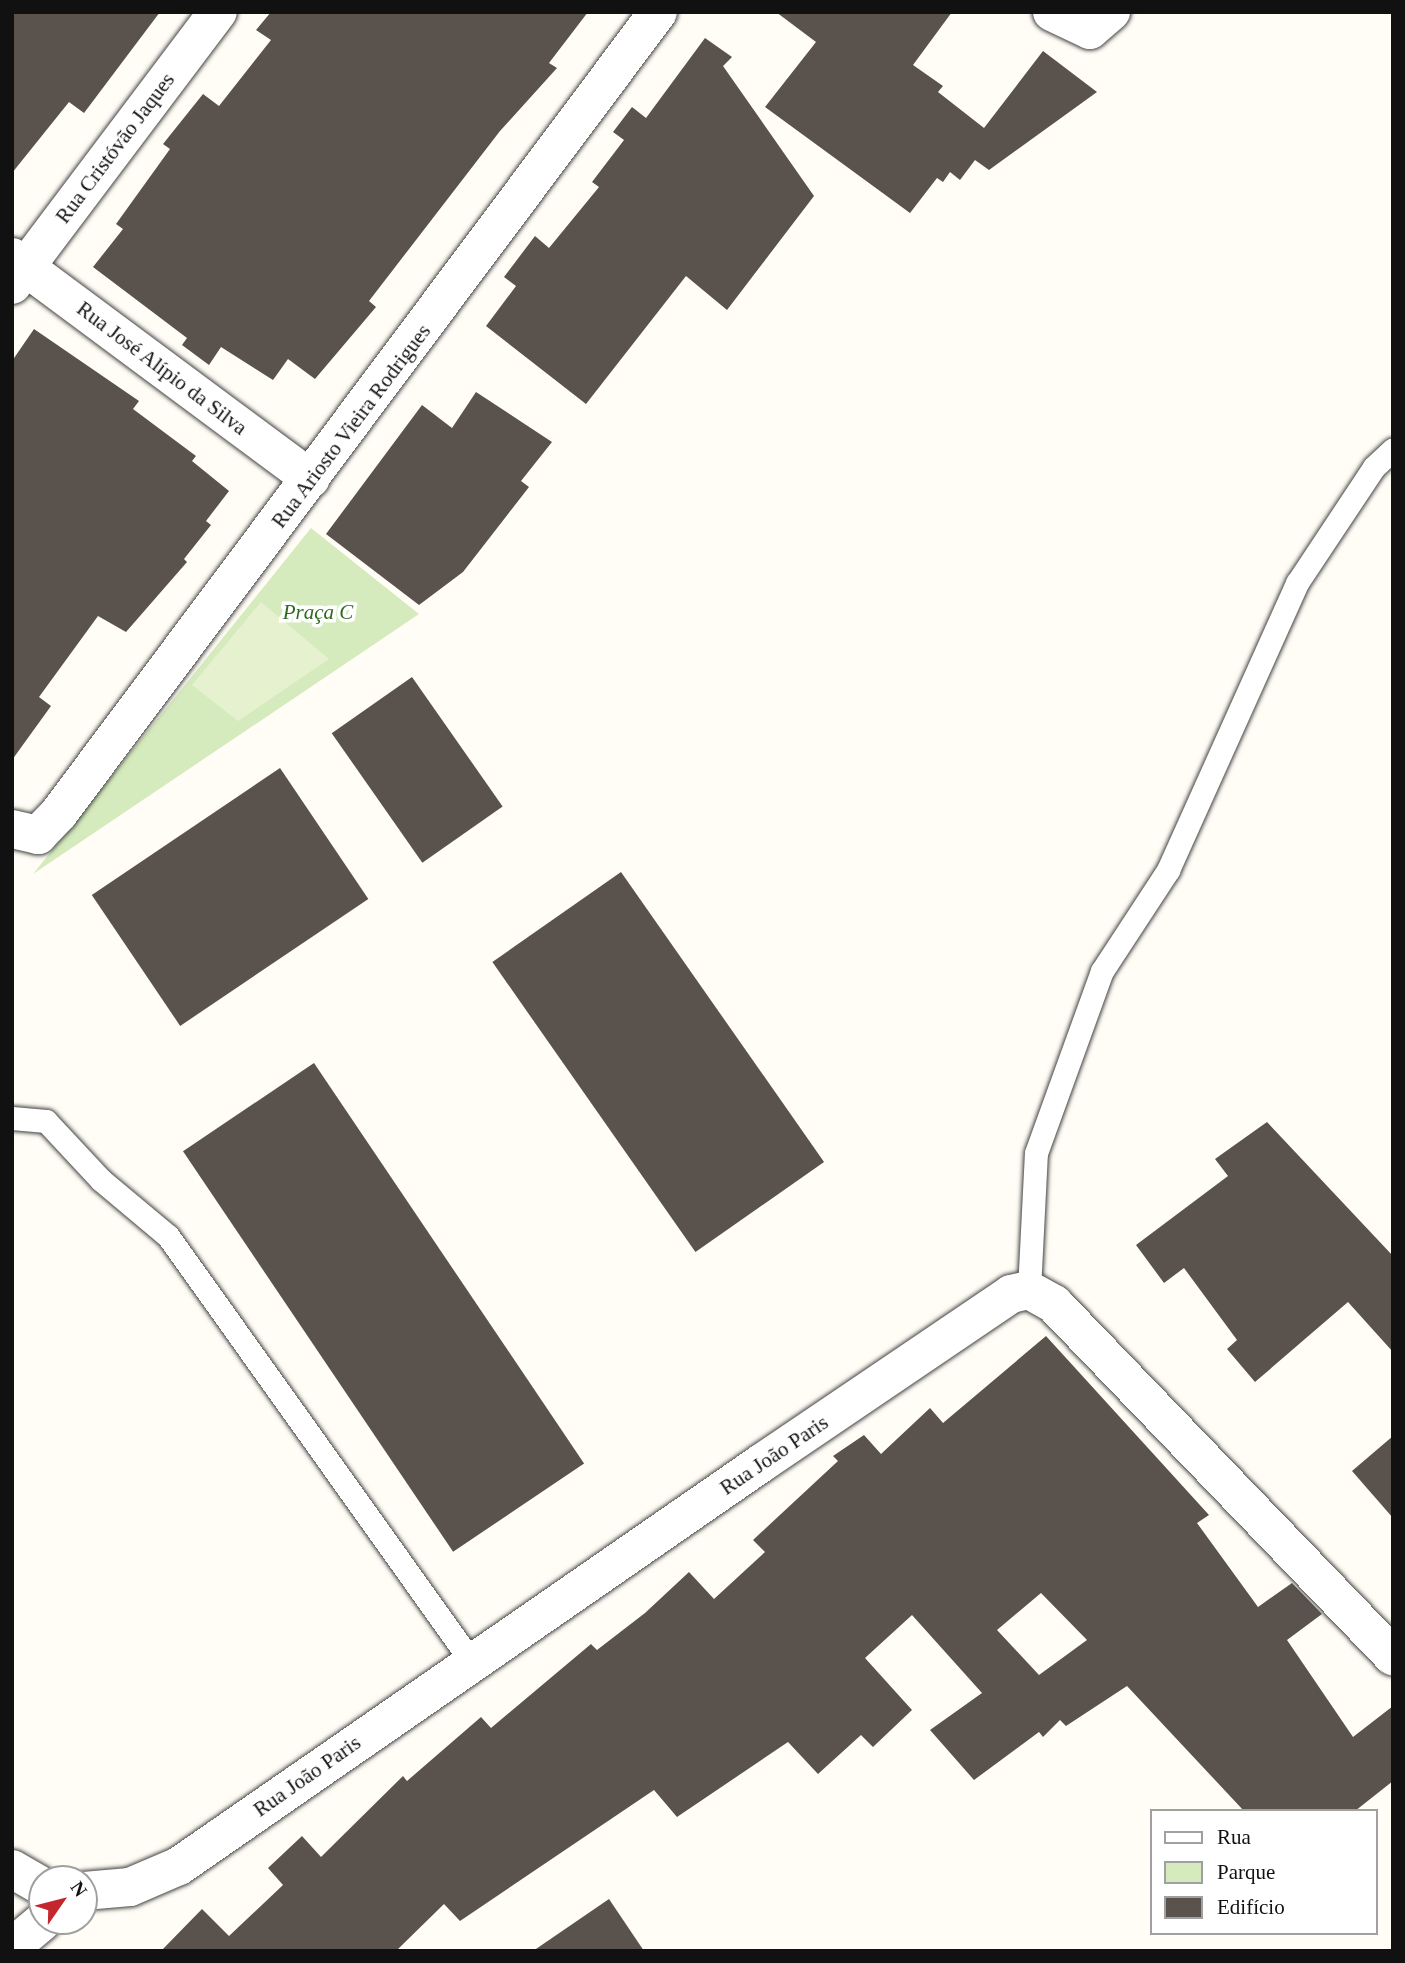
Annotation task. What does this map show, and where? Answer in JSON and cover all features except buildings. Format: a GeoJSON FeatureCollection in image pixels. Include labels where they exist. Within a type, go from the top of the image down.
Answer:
{"type":"FeatureCollection","features":[{"type":"Feature","properties":{"kind":"street","name":"Rua Cristóvão Jaques"},"geometry":{"type":"LineString","coordinates":[[17,270],[218,12]]}},
{"type":"Feature","properties":{"kind":"street","name":"Rua Ariosto Vieira Rodrigues"},"geometry":{"type":"LineString","coordinates":[[25,832],[312,479],[658,12]]}},
{"type":"Feature","properties":{"kind":"street"},"geometry":{"type":"LineString","coordinates":[[1052,12],[1101,21]]}},
{"type":"Feature","properties":{"kind":"street","name":"Rua José Alípio da Silva"},"geometry":{"type":"LineString","coordinates":[[17,270],[312,479]]}},
{"type":"Feature","properties":{"kind":"street"},"geometry":{"type":"LineString","coordinates":[[1029,1290],[1054,1304],[1393,1656]]}},
{"type":"Feature","properties":{"kind":"street","name":"Rua João Paris"},"geometry":{"type":"LineString","coordinates":[[98,1890],[130,1887],[179,1866],[471,1661],[1011,1294],[1029,1290]]}},
{"type":"Feature","properties":{"kind":"street"},"geometry":{"type":"LineString","coordinates":[[12,1869],[28,1878]]}},
{"type":"Feature","properties":{"kind":"street"},"geometry":{"type":"LineString","coordinates":[[12,1947],[28,1934]]}},
{"type":"Feature","properties":{"kind":"lane"},"geometry":{"type":"LineString","coordinates":[[1029,1290],[1036,1153],[1102,971],[1168,870],[1297,583],[1374,467],[1393,449]]}},
{"type":"Feature","properties":{"kind":"lane"},"geometry":{"type":"LineString","coordinates":[[12,1118],[46,1121],[101,1180],[168,1236],[471,1661]]}},
{"type":"Feature","properties":{"kind":"green space","name":"Praça C"},"geometry":{"type":"Polygon","coordinates":[[[311,528],[419,614],[33,874],[311,528]]]}},
{"type":"Feature","properties":{"kind":"green space"},"geometry":{"type":"Polygon","coordinates":[[[261,602],[329,659],[238,721],[192,685],[261,602]]]}}]}
